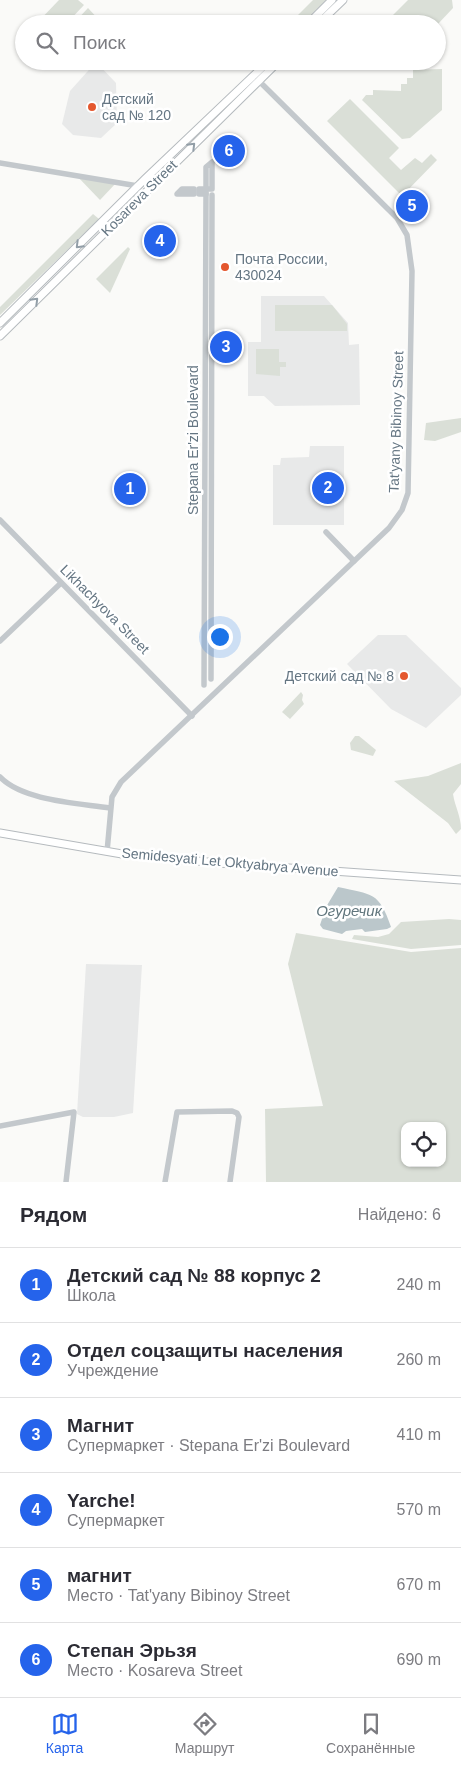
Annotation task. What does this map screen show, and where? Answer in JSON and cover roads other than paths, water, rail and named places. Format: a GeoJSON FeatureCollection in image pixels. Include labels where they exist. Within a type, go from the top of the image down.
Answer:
{"type":"FeatureCollection","features":[{"type":"Feature","properties":{"kind":"main road"},"geometry":{"type":"LineString","coordinates":[[317,15],[332,0]]}},
{"type":"Feature","properties":{"kind":"main road"},"geometry":{"type":"LineString","coordinates":[[327,15],[343,0]]}},
{"type":"Feature","properties":{"kind":"main road","name":"Kosareva Street"},"geometry":{"type":"LineString","coordinates":[[0,336],[145,192],[262,70]]}},
{"type":"Feature","properties":{"kind":"main road","name":"Kosareva Street"},"geometry":{"type":"LineString","coordinates":[[0,323],[138,186],[267,70]]}},
{"type":"Feature","properties":{"kind":"main road"},"geometry":{"type":"LineString","coordinates":[[138,186],[145,192]]}},
{"type":"Feature","properties":{"kind":"main road","name":"Semidesyati Let Oktyabrya Avenue"},"geometry":{"type":"LineString","coordinates":[[0,833],[107,852],[218,863],[461,880]]}},
{"type":"Feature","properties":{"kind":"street","name":"Tat'yany Bibinoy Street"},"geometry":{"type":"LineString","coordinates":[[107,852],[110,808],[114,790],[397,518],[408,493],[412,271],[410,245],[404,229],[397,218],[256,78]]}},
{"type":"Feature","properties":{"kind":"street"},"geometry":{"type":"LineString","coordinates":[[0,163],[138,186]]}},
{"type":"Feature","properties":{"kind":"street","name":"Stepana Er'zi Boulevard"},"geometry":{"type":"LineString","coordinates":[[204,686],[208,193],[211,678]]}},
{"type":"Feature","properties":{"kind":"street","name":"Likhachyova Street"},"geometry":{"type":"LineString","coordinates":[[0,520],[192,716]]}},
{"type":"Feature","properties":{"kind":"street"},"geometry":{"type":"LineString","coordinates":[[326,532],[354,561]]}},
{"type":"Feature","properties":{"kind":"street"},"geometry":{"type":"LineString","coordinates":[[0,641],[60,582]]}},
{"type":"Feature","properties":{"kind":"street"},"geometry":{"type":"LineString","coordinates":[[0,777],[8,784],[23,791],[50,798],[110,808]]}},
{"type":"Feature","properties":{"kind":"street"},"geometry":{"type":"LineString","coordinates":[[165,1182],[177,1112],[232,1111],[237,1113],[239,1118],[230,1182]]}},
{"type":"Feature","properties":{"kind":"street"},"geometry":{"type":"LineString","coordinates":[[0,1126],[74,1112],[66,1182]]}},
{"type":"Feature","properties":{"kind":"water","name":"Огуречик"},"geometry":{"type":"Polygon","coordinates":[[[338,887],[373,896],[387,915],[391,927],[365,932],[362,929],[346,931],[342,934],[323,929],[320,925],[326,907],[338,887]]]}},
{"type":"Feature","properties":{"kind":"place","name":"Детский сад № 120"},"geometry":{"type":"Point","coordinates":[92,107]}},
{"type":"Feature","properties":{"kind":"place","name":"Степан Эрьзя"},"geometry":{"type":"Point","coordinates":[229,151]}},
{"type":"Feature","properties":{"kind":"place","name":"магнит"},"geometry":{"type":"Point","coordinates":[412,206]}},
{"type":"Feature","properties":{"kind":"place","name":"Yarche!"},"geometry":{"type":"Point","coordinates":[160,241]}},
{"type":"Feature","properties":{"kind":"place","name":"Почта России, 430024"},"geometry":{"type":"Point","coordinates":[225,267]}},
{"type":"Feature","properties":{"kind":"place","name":"Магнит"},"geometry":{"type":"Point","coordinates":[226,347]}},
{"type":"Feature","properties":{"kind":"place","name":"Отдел соцзащиты населения"},"geometry":{"type":"Point","coordinates":[328,488]}},
{"type":"Feature","properties":{"kind":"place","name":"Детский сад № 88 корпус 2"},"geometry":{"type":"Point","coordinates":[130,489]}},
{"type":"Feature","properties":{"kind":"place","name":"Детский сад № 8"},"geometry":{"type":"Point","coordinates":[404,676]}}]}
